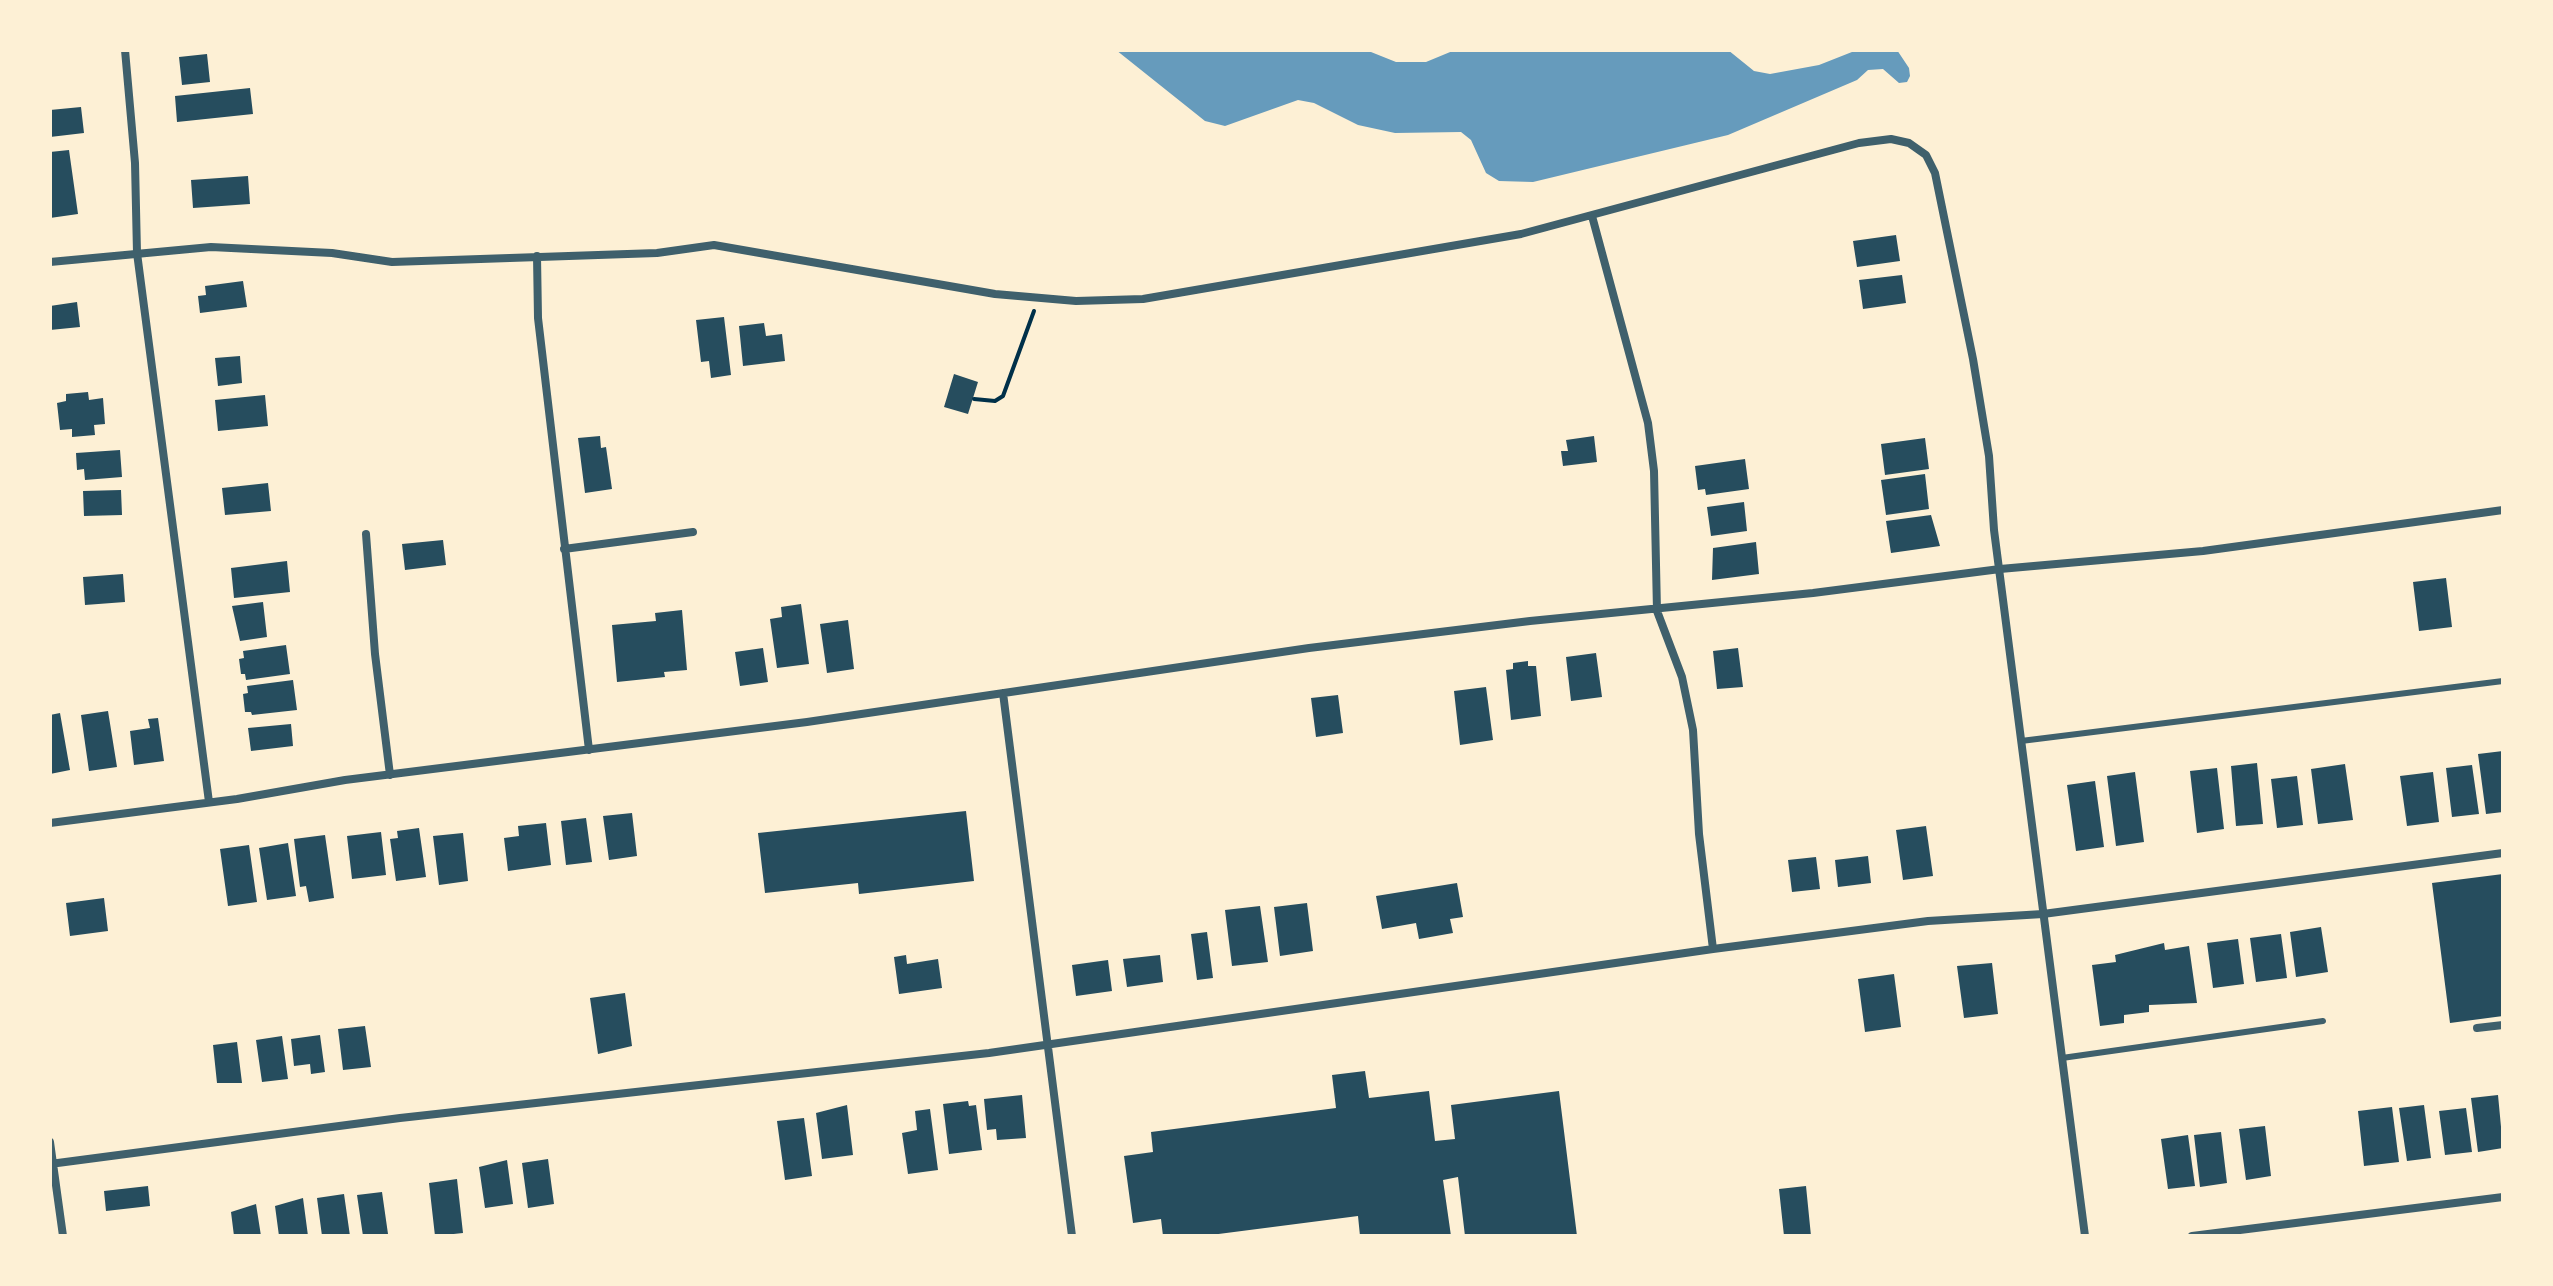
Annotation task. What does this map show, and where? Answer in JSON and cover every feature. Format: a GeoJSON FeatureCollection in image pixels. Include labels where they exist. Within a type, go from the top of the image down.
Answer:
{"type":"FeatureCollection","features":[{"type":"Feature","properties":{"kind":"street"},"geometry":{"type":"LineString","coordinates":[[125,50],[135,163],[137,253],[209,802]]}},
{"type":"Feature","properties":{"kind":"street"},"geometry":{"type":"LineString","coordinates":[[50,262],[137,253],[241,248],[332,253],[392,262],[657,253],[703,245],[729,246],[895,279],[1039,298],[1076,301],[1143,299],[1521,234],[1859,143],[1891,139],[1915,147],[1926,155],[1935,173],[1948,224],[1989,456],[2021,741],[2085,1236]]}},
{"type":"Feature","properties":{"kind":"street"},"geometry":{"type":"LineString","coordinates":[[1592,216],[1648,423],[1654,471],[1657,611],[1682,677],[1693,730],[1699,834],[1713,949]]}},
{"type":"Feature","properties":{"kind":"street"},"geometry":{"type":"LineString","coordinates":[[537,256],[538,318],[589,750]]}},
{"type":"Feature","properties":{"kind":"street"},"geometry":{"type":"LineString","coordinates":[[50,823],[1415,635],[1576,616],[1657,611],[2000,569],[2203,551],[2503,510]]}},
{"type":"Feature","properties":{"kind":"street"},"geometry":{"type":"LineString","coordinates":[[564,549],[693,532]]}},
{"type":"Feature","properties":{"kind":"street"},"geometry":{"type":"LineString","coordinates":[[366,534],[375,654],[390,775]]}},
{"type":"Feature","properties":{"kind":"street"},"geometry":{"type":"LineString","coordinates":[[1003,693],[1072,1236]]}},
{"type":"Feature","properties":{"kind":"street"},"geometry":{"type":"LineString","coordinates":[[51,1164],[400,1118],[989,1053],[1048,1042],[1343,1004],[1713,949],[1928,921],[2043,914],[2503,853]]}},
{"type":"Feature","properties":{"kind":"street"},"geometry":{"type":"LineString","coordinates":[[2477,1028],[2503,1025]]}},
{"type":"Feature","properties":{"kind":"street"},"geometry":{"type":"LineString","coordinates":[[50,1142],[63,1236]]}},
{"type":"Feature","properties":{"kind":"street"},"geometry":{"type":"LineString","coordinates":[[2192,1236],[2503,1197]]}},
{"type":"Feature","properties":{"kind":"lane"},"geometry":{"type":"LineString","coordinates":[[2021,741],[2503,681]]}},
{"type":"Feature","properties":{"kind":"lane"},"geometry":{"type":"LineString","coordinates":[[2062,1058],[2323,1021]]}},
{"type":"Feature","properties":{"kind":"path"},"geometry":{"type":"LineString","coordinates":[[974,399],[995,401],[1003,396],[1039,298]]}},
{"type":"Feature","properties":{"kind":"water"},"geometry":{"type":"Polygon","coordinates":[[[1116,50],[1366,50],[1396,62],[1426,62],[1455,50],[1728,50],[1754,71],[1770,74],[1819,65],[1857,50],[1897,50],[1909,68],[1910,76],[1907,82],[1899,83],[1883,69],[1868,70],[1857,80],[1728,135],[1533,182],[1499,181],[1486,173],[1471,140],[1461,132],[1395,133],[1358,125],[1314,103],[1298,100],[1225,126],[1205,121],[1116,50]]]}},
{"type":"Feature","properties":{"kind":"building"},"geometry":{"type":"Polygon","coordinates":[[[207,54],[210,82],[182,85],[179,57],[207,54]]]}},
{"type":"Feature","properties":{"kind":"building"},"geometry":{"type":"Polygon","coordinates":[[[250,88],[253,114],[177,122],[175,96],[250,88]]]}},
{"type":"Feature","properties":{"kind":"building"},"geometry":{"type":"Polygon","coordinates":[[[81,107],[84,133],[50,137],[50,110],[81,107]]]}},
{"type":"Feature","properties":{"kind":"building"},"geometry":{"type":"Polygon","coordinates":[[[69,150],[78,214],[50,218],[50,152],[69,150]]]}},
{"type":"Feature","properties":{"kind":"building"},"geometry":{"type":"Polygon","coordinates":[[[248,176],[250,204],[193,208],[191,180],[248,176]]]}},
{"type":"Feature","properties":{"kind":"building"},"geometry":{"type":"Polygon","coordinates":[[[1896,235],[1900,261],[1857,267],[1853,241],[1896,235]]]}},
{"type":"Feature","properties":{"kind":"building"},"geometry":{"type":"Polygon","coordinates":[[[1902,275],[1906,303],[1863,309],[1859,280],[1902,275]]]}},
{"type":"Feature","properties":{"kind":"building"},"geometry":{"type":"Polygon","coordinates":[[[243,281],[247,307],[200,313],[198,296],[206,295],[205,286],[243,281]]]}},
{"type":"Feature","properties":{"kind":"building"},"geometry":{"type":"Polygon","coordinates":[[[77,302],[80,327],[50,330],[50,306],[77,302]]]}},
{"type":"Feature","properties":{"kind":"building"},"geometry":{"type":"Polygon","coordinates":[[[724,317],[731,375],[711,378],[709,361],[701,362],[696,320],[724,317]]]}},
{"type":"Feature","properties":{"kind":"building"},"geometry":{"type":"Polygon","coordinates":[[[764,323],[766,336],[782,334],[785,361],[743,366],[739,326],[764,323]]]}},
{"type":"Feature","properties":{"kind":"building"},"geometry":{"type":"Polygon","coordinates":[[[240,356],[242,383],[218,386],[215,358],[240,356]]]}},
{"type":"Feature","properties":{"kind":"building"},"geometry":{"type":"Polygon","coordinates":[[[954,374],[978,382],[968,414],[944,407],[954,374]]]}},
{"type":"Feature","properties":{"kind":"building"},"geometry":{"type":"Polygon","coordinates":[[[88,392],[89,400],[103,398],[105,424],[94,425],[95,435],[72,437],[72,429],[60,430],[57,403],[66,401],[66,394],[88,392]]]}},
{"type":"Feature","properties":{"kind":"building"},"geometry":{"type":"Polygon","coordinates":[[[265,395],[268,426],[218,431],[215,400],[265,395]]]}},
{"type":"Feature","properties":{"kind":"building"},"geometry":{"type":"Polygon","coordinates":[[[600,436],[601,448],[606,447],[612,489],[585,493],[578,438],[600,436]]]}},
{"type":"Feature","properties":{"kind":"building"},"geometry":{"type":"Polygon","coordinates":[[[1594,436],[1597,462],[1563,466],[1561,451],[1568,451],[1566,440],[1594,436]]]}},
{"type":"Feature","properties":{"kind":"building"},"geometry":{"type":"Polygon","coordinates":[[[1925,438],[1929,469],[1885,475],[1881,444],[1925,438]]]}},
{"type":"Feature","properties":{"kind":"building"},"geometry":{"type":"Polygon","coordinates":[[[120,450],[122,477],[85,480],[84,469],[77,470],[76,453],[120,450]]]}},
{"type":"Feature","properties":{"kind":"building"},"geometry":{"type":"Polygon","coordinates":[[[1745,459],[1749,489],[1706,495],[1705,489],[1698,490],[1695,466],[1745,459]]]}},
{"type":"Feature","properties":{"kind":"building"},"geometry":{"type":"Polygon","coordinates":[[[1925,474],[1929,509],[1886,515],[1881,480],[1925,474]]]}},
{"type":"Feature","properties":{"kind":"building"},"geometry":{"type":"Polygon","coordinates":[[[268,483],[271,511],[225,515],[222,488],[268,483]]]}},
{"type":"Feature","properties":{"kind":"building"},"geometry":{"type":"Polygon","coordinates":[[[121,490],[122,515],[84,516],[83,491],[121,490]]]}},
{"type":"Feature","properties":{"kind":"building"},"geometry":{"type":"Polygon","coordinates":[[[1744,502],[1747,531],[1711,536],[1707,507],[1744,502]]]}},
{"type":"Feature","properties":{"kind":"building"},"geometry":{"type":"Polygon","coordinates":[[[1931,515],[1940,546],[1891,553],[1886,521],[1931,515]]]}},
{"type":"Feature","properties":{"kind":"building"},"geometry":{"type":"Polygon","coordinates":[[[443,540],[446,565],[405,570],[402,544],[443,540]]]}},
{"type":"Feature","properties":{"kind":"building"},"geometry":{"type":"Polygon","coordinates":[[[1756,542],[1759,574],[1712,580],[1713,548],[1756,542]]]}},
{"type":"Feature","properties":{"kind":"building"},"geometry":{"type":"Polygon","coordinates":[[[287,561],[290,592],[234,598],[231,568],[287,561]]]}},
{"type":"Feature","properties":{"kind":"building"},"geometry":{"type":"Polygon","coordinates":[[[123,574],[125,602],[85,605],[83,577],[123,574]]]}},
{"type":"Feature","properties":{"kind":"building"},"geometry":{"type":"Polygon","coordinates":[[[2446,578],[2452,627],[2419,631],[2413,582],[2446,578]]]}},
{"type":"Feature","properties":{"kind":"building"},"geometry":{"type":"Polygon","coordinates":[[[263,602],[267,637],[240,641],[232,606],[263,602]]]}},
{"type":"Feature","properties":{"kind":"building"},"geometry":{"type":"Polygon","coordinates":[[[801,604],[809,664],[777,668],[770,619],[782,617],[781,607],[801,604]]]}},
{"type":"Feature","properties":{"kind":"building"},"geometry":{"type":"Polygon","coordinates":[[[682,610],[687,670],[664,672],[665,677],[617,682],[612,625],[656,621],[655,613],[682,610]]]}},
{"type":"Feature","properties":{"kind":"building"},"geometry":{"type":"Polygon","coordinates":[[[848,620],[854,669],[827,673],[820,624],[848,620]]]}},
{"type":"Feature","properties":{"kind":"building"},"geometry":{"type":"Polygon","coordinates":[[[286,645],[290,674],[246,680],[245,674],[241,674],[239,659],[244,658],[243,651],[286,645]]]}},
{"type":"Feature","properties":{"kind":"building"},"geometry":{"type":"Polygon","coordinates":[[[763,648],[768,682],[740,686],[735,652],[763,648]]]}},
{"type":"Feature","properties":{"kind":"building"},"geometry":{"type":"Polygon","coordinates":[[[1738,648],[1743,687],[1717,689],[1713,651],[1738,648]]]}},
{"type":"Feature","properties":{"kind":"building"},"geometry":{"type":"Polygon","coordinates":[[[1596,653],[1602,697],[1571,701],[1566,657],[1596,653]]]}},
{"type":"Feature","properties":{"kind":"building"},"geometry":{"type":"Polygon","coordinates":[[[1528,661],[1528,666],[1536,666],[1541,716],[1511,720],[1506,670],[1513,669],[1513,663],[1528,661]]]}},
{"type":"Feature","properties":{"kind":"building"},"geometry":{"type":"Polygon","coordinates":[[[293,680],[297,710],[252,715],[245,712],[243,694],[248,693],[247,686],[293,680]]]}},
{"type":"Feature","properties":{"kind":"building"},"geometry":{"type":"Polygon","coordinates":[[[1486,687],[1493,740],[1460,745],[1454,691],[1486,687]]]}},
{"type":"Feature","properties":{"kind":"building"},"geometry":{"type":"Polygon","coordinates":[[[1338,695],[1343,733],[1316,737],[1311,698],[1338,695]]]}},
{"type":"Feature","properties":{"kind":"building"},"geometry":{"type":"Polygon","coordinates":[[[108,711],[117,767],[89,771],[81,715],[108,711]]]}},
{"type":"Feature","properties":{"kind":"building"},"geometry":{"type":"Polygon","coordinates":[[[60,713],[70,770],[50,774],[50,715],[60,713]]]}},
{"type":"Feature","properties":{"kind":"building"},"geometry":{"type":"Polygon","coordinates":[[[158,718],[164,761],[134,765],[130,731],[150,728],[148,719],[158,718]]]}},
{"type":"Feature","properties":{"kind":"building"},"geometry":{"type":"Polygon","coordinates":[[[291,724],[293,746],[251,751],[248,728],[291,724]]]}},
{"type":"Feature","properties":{"kind":"building"},"geometry":{"type":"Polygon","coordinates":[[[2503,751],[2503,812],[2486,814],[2478,754],[2503,751]]]}},
{"type":"Feature","properties":{"kind":"building"},"geometry":{"type":"Polygon","coordinates":[[[2257,763],[2263,824],[2236,826],[2231,766],[2257,763]]]}},
{"type":"Feature","properties":{"kind":"building"},"geometry":{"type":"Polygon","coordinates":[[[2345,764],[2353,820],[2318,824],[2311,769],[2345,764]]]}},
{"type":"Feature","properties":{"kind":"building"},"geometry":{"type":"Polygon","coordinates":[[[2472,765],[2479,814],[2452,817],[2446,768],[2472,765]]]}},
{"type":"Feature","properties":{"kind":"building"},"geometry":{"type":"Polygon","coordinates":[[[2217,768],[2224,829],[2197,833],[2190,771],[2217,768]]]}},
{"type":"Feature","properties":{"kind":"building"},"geometry":{"type":"Polygon","coordinates":[[[2135,772],[2144,842],[2116,846],[2107,776],[2135,772]]]}},
{"type":"Feature","properties":{"kind":"building"},"geometry":{"type":"Polygon","coordinates":[[[2433,772],[2439,822],[2407,826],[2400,776],[2433,772]]]}},
{"type":"Feature","properties":{"kind":"building"},"geometry":{"type":"Polygon","coordinates":[[[2297,776],[2303,825],[2277,828],[2271,779],[2297,776]]]}},
{"type":"Feature","properties":{"kind":"building"},"geometry":{"type":"Polygon","coordinates":[[[2095,781],[2104,847],[2076,851],[2067,785],[2095,781]]]}},
{"type":"Feature","properties":{"kind":"building"},"geometry":{"type":"Polygon","coordinates":[[[966,811],[974,881],[859,894],[858,883],[765,893],[758,833],[966,811]]]}},
{"type":"Feature","properties":{"kind":"building"},"geometry":{"type":"Polygon","coordinates":[[[632,813],[637,856],[609,860],[603,816],[632,813]]]}},
{"type":"Feature","properties":{"kind":"building"},"geometry":{"type":"Polygon","coordinates":[[[586,818],[592,862],[566,865],[561,821],[586,818]]]}},
{"type":"Feature","properties":{"kind":"building"},"geometry":{"type":"Polygon","coordinates":[[[546,823],[551,865],[508,871],[504,838],[519,836],[518,826],[546,823]]]}},
{"type":"Feature","properties":{"kind":"building"},"geometry":{"type":"Polygon","coordinates":[[[1926,826],[1933,876],[1903,880],[1896,830],[1926,826]]]}},
{"type":"Feature","properties":{"kind":"building"},"geometry":{"type":"Polygon","coordinates":[[[419,828],[426,877],[396,881],[390,839],[398,838],[397,831],[419,828]]]}},
{"type":"Feature","properties":{"kind":"building"},"geometry":{"type":"Polygon","coordinates":[[[381,832],[386,875],[352,879],[347,836],[381,832]]]}},
{"type":"Feature","properties":{"kind":"building"},"geometry":{"type":"Polygon","coordinates":[[[463,833],[468,881],[439,885],[433,836],[463,833]]]}},
{"type":"Feature","properties":{"kind":"building"},"geometry":{"type":"Polygon","coordinates":[[[325,835],[334,898],[309,902],[306,886],[300,887],[294,839],[325,835]]]}},
{"type":"Feature","properties":{"kind":"building"},"geometry":{"type":"Polygon","coordinates":[[[288,843],[296,896],[267,900],[259,848],[288,843]]]}},
{"type":"Feature","properties":{"kind":"building"},"geometry":{"type":"Polygon","coordinates":[[[249,845],[257,902],[228,906],[220,849],[249,845]]]}},
{"type":"Feature","properties":{"kind":"building"},"geometry":{"type":"Polygon","coordinates":[[[1868,856],[1871,883],[1838,887],[1835,860],[1868,856]]]}},
{"type":"Feature","properties":{"kind":"building"},"geometry":{"type":"Polygon","coordinates":[[[1816,857],[1820,889],[1792,892],[1788,860],[1816,857]]]}},
{"type":"Feature","properties":{"kind":"building"},"geometry":{"type":"Polygon","coordinates":[[[2503,874],[2503,1016],[2450,1023],[2432,883],[2503,874]]]}},
{"type":"Feature","properties":{"kind":"building"},"geometry":{"type":"Polygon","coordinates":[[[1457,883],[1463,917],[1450,919],[1453,933],[1419,939],[1416,923],[1382,929],[1376,896],[1457,883]]]}},
{"type":"Feature","properties":{"kind":"building"},"geometry":{"type":"Polygon","coordinates":[[[104,898],[108,931],[70,936],[66,903],[104,898]]]}},
{"type":"Feature","properties":{"kind":"building"},"geometry":{"type":"Polygon","coordinates":[[[1307,903],[1313,951],[1280,956],[1274,907],[1307,903]]]}},
{"type":"Feature","properties":{"kind":"building"},"geometry":{"type":"Polygon","coordinates":[[[1260,906],[1268,962],[1232,966],[1225,910],[1260,906]]]}},
{"type":"Feature","properties":{"kind":"building"},"geometry":{"type":"Polygon","coordinates":[[[2321,927],[2328,972],[2296,977],[2290,932],[2321,927]]]}},
{"type":"Feature","properties":{"kind":"building"},"geometry":{"type":"Polygon","coordinates":[[[1207,932],[1213,978],[1197,980],[1191,934],[1207,932]]]}},
{"type":"Feature","properties":{"kind":"building"},"geometry":{"type":"Polygon","coordinates":[[[2281,934],[2287,978],[2256,982],[2250,938],[2281,934]]]}},
{"type":"Feature","properties":{"kind":"building"},"geometry":{"type":"Polygon","coordinates":[[[2238,939],[2244,984],[2213,988],[2207,943],[2238,939]]]}},
{"type":"Feature","properties":{"kind":"building"},"geometry":{"type":"Polygon","coordinates":[[[2164,943],[2165,950],[2189,946],[2197,1003],[2149,1005],[2149,1012],[2124,1015],[2124,1023],[2100,1026],[2092,965],[2116,962],[2115,955],[2164,943]]]}},
{"type":"Feature","properties":{"kind":"building"},"geometry":{"type":"Polygon","coordinates":[[[906,955],[907,964],[938,959],[942,988],[899,994],[894,957],[906,955]]]}},
{"type":"Feature","properties":{"kind":"building"},"geometry":{"type":"Polygon","coordinates":[[[1160,955],[1163,982],[1127,987],[1123,959],[1160,955]]]}},
{"type":"Feature","properties":{"kind":"building"},"geometry":{"type":"Polygon","coordinates":[[[1108,960],[1112,991],[1076,996],[1072,965],[1108,960]]]}},
{"type":"Feature","properties":{"kind":"building"},"geometry":{"type":"Polygon","coordinates":[[[1992,963],[1998,1014],[1964,1018],[1957,966],[1992,963]]]}},
{"type":"Feature","properties":{"kind":"building"},"geometry":{"type":"Polygon","coordinates":[[[1894,974],[1901,1027],[1865,1032],[1858,979],[1894,974]]]}},
{"type":"Feature","properties":{"kind":"building"},"geometry":{"type":"Polygon","coordinates":[[[625,993],[632,1046],[598,1054],[590,998],[625,993]]]}},
{"type":"Feature","properties":{"kind":"building"},"geometry":{"type":"Polygon","coordinates":[[[365,1026],[371,1067],[343,1070],[338,1029],[365,1026]]]}},
{"type":"Feature","properties":{"kind":"building"},"geometry":{"type":"Polygon","coordinates":[[[320,1035],[325,1072],[311,1074],[310,1064],[294,1066],[291,1039],[320,1035]]]}},
{"type":"Feature","properties":{"kind":"building"},"geometry":{"type":"Polygon","coordinates":[[[282,1036],[288,1079],[262,1082],[256,1040],[282,1036]]]}},
{"type":"Feature","properties":{"kind":"building"},"geometry":{"type":"Polygon","coordinates":[[[237,1042],[242,1083],[217,1083],[213,1045],[237,1042]]]}},
{"type":"Feature","properties":{"kind":"building"},"geometry":{"type":"Polygon","coordinates":[[[1365,1071],[1369,1098],[1429,1091],[1435,1141],[1455,1139],[1451,1105],[1559,1091],[1577,1236],[1465,1236],[1458,1177],[1443,1180],[1451,1236],[1360,1236],[1358,1216],[1203,1236],[1163,1236],[1161,1219],[1133,1223],[1124,1156],[1153,1152],[1151,1132],[1336,1108],[1332,1075],[1365,1071]]]}},
{"type":"Feature","properties":{"kind":"building"},"geometry":{"type":"Polygon","coordinates":[[[1022,1095],[1026,1138],[997,1140],[996,1129],[987,1130],[984,1099],[1022,1095]]]}},
{"type":"Feature","properties":{"kind":"building"},"geometry":{"type":"Polygon","coordinates":[[[2498,1095],[2503,1148],[2478,1152],[2471,1098],[2498,1095]]]}},
{"type":"Feature","properties":{"kind":"building"},"geometry":{"type":"Polygon","coordinates":[[[968,1101],[969,1106],[976,1105],[982,1150],[949,1154],[943,1104],[968,1101]]]}},
{"type":"Feature","properties":{"kind":"building"},"geometry":{"type":"Polygon","coordinates":[[[847,1105],[853,1155],[822,1159],[816,1113],[847,1105]]]}},
{"type":"Feature","properties":{"kind":"building"},"geometry":{"type":"Polygon","coordinates":[[[2424,1105],[2431,1158],[2407,1161],[2399,1108],[2424,1105]]]}},
{"type":"Feature","properties":{"kind":"building"},"geometry":{"type":"Polygon","coordinates":[[[2392,1107],[2399,1162],[2364,1166],[2358,1111],[2392,1107]]]}},
{"type":"Feature","properties":{"kind":"building"},"geometry":{"type":"Polygon","coordinates":[[[2466,1108],[2472,1152],[2445,1155],[2439,1111],[2466,1108]]]}},
{"type":"Feature","properties":{"kind":"building"},"geometry":{"type":"Polygon","coordinates":[[[930,1109],[938,1170],[908,1174],[902,1133],[917,1130],[915,1111],[930,1109]]]}},
{"type":"Feature","properties":{"kind":"building"},"geometry":{"type":"Polygon","coordinates":[[[804,1118],[812,1176],[785,1180],[777,1121],[804,1118]]]}},
{"type":"Feature","properties":{"kind":"building"},"geometry":{"type":"Polygon","coordinates":[[[2265,1126],[2271,1176],[2246,1180],[2239,1129],[2265,1126]]]}},
{"type":"Feature","properties":{"kind":"building"},"geometry":{"type":"Polygon","coordinates":[[[2221,1132],[2227,1183],[2200,1187],[2194,1135],[2221,1132]]]}},
{"type":"Feature","properties":{"kind":"building"},"geometry":{"type":"Polygon","coordinates":[[[2188,1135],[2195,1186],[2168,1189],[2161,1139],[2188,1135]]]}},
{"type":"Feature","properties":{"kind":"building"},"geometry":{"type":"Polygon","coordinates":[[[548,1159],[554,1204],[528,1208],[522,1163],[548,1159]]]}},
{"type":"Feature","properties":{"kind":"building"},"geometry":{"type":"Polygon","coordinates":[[[507,1160],[513,1204],[485,1208],[479,1167],[507,1160]]]}},
{"type":"Feature","properties":{"kind":"building"},"geometry":{"type":"Polygon","coordinates":[[[457,1179],[463,1233],[435,1236],[429,1183],[457,1179]]]}},
{"type":"Feature","properties":{"kind":"building"},"geometry":{"type":"Polygon","coordinates":[[[148,1186],[150,1206],[106,1211],[104,1191],[148,1186]]]}},
{"type":"Feature","properties":{"kind":"building"},"geometry":{"type":"Polygon","coordinates":[[[1806,1186],[1811,1236],[1784,1236],[1779,1189],[1806,1186]]]}},
{"type":"Feature","properties":{"kind":"building"},"geometry":{"type":"Polygon","coordinates":[[[382,1192],[388,1234],[363,1236],[357,1195],[382,1192]]]}},
{"type":"Feature","properties":{"kind":"building"},"geometry":{"type":"Polygon","coordinates":[[[344,1194],[350,1236],[322,1236],[317,1198],[344,1194]]]}},
{"type":"Feature","properties":{"kind":"building"},"geometry":{"type":"Polygon","coordinates":[[[303,1198],[308,1236],[279,1236],[275,1206],[303,1198]]]}},
{"type":"Feature","properties":{"kind":"building"},"geometry":{"type":"Polygon","coordinates":[[[256,1204],[261,1236],[234,1236],[231,1212],[256,1204]]]}}]}
